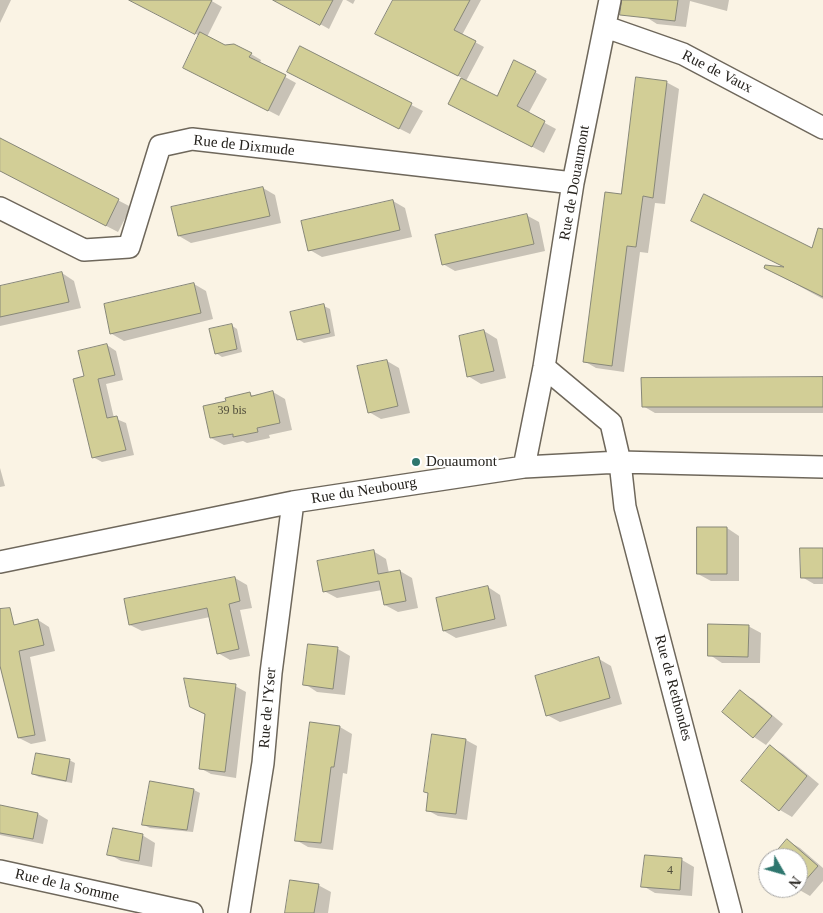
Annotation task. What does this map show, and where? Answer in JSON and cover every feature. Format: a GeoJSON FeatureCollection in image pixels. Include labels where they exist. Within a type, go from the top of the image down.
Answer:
{"type":"FeatureCollection","features":[{"type":"Feature","properties":{"kind":"street"},"geometry":{"type":"LineString","coordinates":[[602,0],[606,27]]}},
{"type":"Feature","properties":{"kind":"street","name":"Rue de Douaumont"},"geometry":{"type":"LineString","coordinates":[[524,467],[544,367],[573,183],[610,0]]}},
{"type":"Feature","properties":{"kind":"street","name":"Rue de Vaux"},"geometry":{"type":"LineString","coordinates":[[606,27],[683,54],[823,128]]}},
{"type":"Feature","properties":{"kind":"street","name":"Rue de Dixmude"},"geometry":{"type":"LineString","coordinates":[[0,208],[84,250],[129,247],[160,146],[192,139],[573,183]]}},
{"type":"Feature","properties":{"kind":"street"},"geometry":{"type":"LineString","coordinates":[[544,367],[611,423],[620,462]]}},
{"type":"Feature","properties":{"kind":"street","name":"Rue du Neubourg"},"geometry":{"type":"LineString","coordinates":[[0,562],[293,502],[524,467],[620,462],[823,467]]}},
{"type":"Feature","properties":{"kind":"street","name":"Rue de Rethondes"},"geometry":{"type":"LineString","coordinates":[[620,462],[625,507],[731,913]]}},
{"type":"Feature","properties":{"kind":"street","name":"Rue de l'Yser"},"geometry":{"type":"LineString","coordinates":[[239,913],[263,763],[271,673],[293,502]]}},
{"type":"Feature","properties":{"kind":"street","name":"Rue de la Somme"},"geometry":{"type":"LineString","coordinates":[[0,871],[192,913]]}},
{"type":"Feature","properties":{"kind":"building"},"geometry":{"type":"Polygon","coordinates":[[[129,0],[212,0],[195,34],[129,0]]]}},
{"type":"Feature","properties":{"kind":"building"},"geometry":{"type":"Polygon","coordinates":[[[273,0],[333,0],[320,25],[273,0]]]}},
{"type":"Feature","properties":{"kind":"building"},"geometry":{"type":"Polygon","coordinates":[[[393,0],[470,0],[454,30],[476,41],[458,76],[375,34],[393,0]]]}},
{"type":"Feature","properties":{"kind":"building"},"geometry":{"type":"Polygon","coordinates":[[[622,0],[678,0],[675,21],[620,15],[622,0]]]}},
{"type":"Feature","properties":{"kind":"building"},"geometry":{"type":"Polygon","coordinates":[[[200,32],[225,45],[234,44],[252,53],[249,57],[286,75],[268,111],[183,68],[200,32]]]}},
{"type":"Feature","properties":{"kind":"building"},"geometry":{"type":"Polygon","coordinates":[[[300,46],[412,103],[399,129],[287,72],[300,46]]]}},
{"type":"Feature","properties":{"kind":"building"},"geometry":{"type":"Polygon","coordinates":[[[514,60],[536,71],[517,106],[545,121],[532,147],[448,104],[461,78],[497,96],[514,60]]]}},
{"type":"Feature","properties":{"kind":"building"},"geometry":{"type":"Polygon","coordinates":[[[636,77],[667,81],[653,198],[643,196],[636,247],[627,246],[612,366],[583,362],[605,192],[621,194],[636,77]]]}},
{"type":"Feature","properties":{"kind":"building"},"geometry":{"type":"Polygon","coordinates":[[[0,138],[119,199],[106,226],[0,171],[0,138]]]}},
{"type":"Feature","properties":{"kind":"building"},"geometry":{"type":"Polygon","coordinates":[[[263,187],[270,216],[178,236],[171,207],[263,187]]]}},
{"type":"Feature","properties":{"kind":"building"},"geometry":{"type":"Polygon","coordinates":[[[704,194],[812,248],[818,228],[823,229],[823,297],[764,268],[765,265],[784,267],[691,221],[704,194]]]}},
{"type":"Feature","properties":{"kind":"building"},"geometry":{"type":"Polygon","coordinates":[[[393,200],[400,230],[308,251],[301,221],[393,200]]]}},
{"type":"Feature","properties":{"kind":"building"},"geometry":{"type":"Polygon","coordinates":[[[527,214],[534,244],[442,265],[435,235],[527,214]]]}},
{"type":"Feature","properties":{"kind":"building"},"geometry":{"type":"Polygon","coordinates":[[[62,272],[69,302],[0,317],[0,286],[62,272]]]}},
{"type":"Feature","properties":{"kind":"building"},"geometry":{"type":"Polygon","coordinates":[[[194,283],[201,313],[110,334],[104,304],[194,283]]]}},
{"type":"Feature","properties":{"kind":"building"},"geometry":{"type":"Polygon","coordinates":[[[324,304],[330,333],[297,340],[290,312],[324,304]]]}},
{"type":"Feature","properties":{"kind":"building"},"geometry":{"type":"Polygon","coordinates":[[[232,324],[237,349],[215,354],[209,329],[232,324]]]}},
{"type":"Feature","properties":{"kind":"building"},"geometry":{"type":"Polygon","coordinates":[[[484,330],[494,371],[467,377],[459,336],[484,330]]]}},
{"type":"Feature","properties":{"kind":"building"},"geometry":{"type":"Polygon","coordinates":[[[107,344],[115,375],[98,379],[107,418],[117,416],[126,450],[92,458],[73,379],[84,376],[78,351],[107,344]]]}},
{"type":"Feature","properties":{"kind":"building"},"geometry":{"type":"Polygon","coordinates":[[[387,360],[398,406],[368,413],[357,366],[387,360]]]}},
{"type":"Feature","properties":{"kind":"building"},"geometry":{"type":"Polygon","coordinates":[[[823,377],[823,407],[642,407],[641,378],[823,377]]]}},
{"type":"Feature","properties":{"kind":"building"},"geometry":{"type":"Polygon","coordinates":[[[273,391],[280,423],[257,428],[258,432],[233,437],[233,434],[210,438],[203,406],[226,401],[225,398],[250,392],[251,396],[273,391]]]}},
{"type":"Feature","properties":{"kind":"building"},"geometry":{"type":"Polygon","coordinates":[[[697,527],[727,527],[727,574],[697,574],[697,527]]]}},
{"type":"Feature","properties":{"kind":"building"},"geometry":{"type":"Polygon","coordinates":[[[800,548],[823,548],[823,578],[801,578],[800,548]]]}},
{"type":"Feature","properties":{"kind":"building"},"geometry":{"type":"Polygon","coordinates":[[[374,550],[378,574],[400,570],[406,601],[384,605],[379,581],[323,592],[317,561],[374,550]]]}},
{"type":"Feature","properties":{"kind":"building"},"geometry":{"type":"Polygon","coordinates":[[[235,577],[240,601],[229,604],[239,649],[217,654],[207,608],[129,625],[124,599],[235,577]]]}},
{"type":"Feature","properties":{"kind":"building"},"geometry":{"type":"Polygon","coordinates":[[[488,586],[495,619],[443,631],[436,598],[488,586]]]}},
{"type":"Feature","properties":{"kind":"building"},"geometry":{"type":"Polygon","coordinates":[[[10,608],[14,625],[38,619],[44,645],[19,651],[35,735],[18,738],[0,666],[0,609],[10,608]]]}},
{"type":"Feature","properties":{"kind":"building"},"geometry":{"type":"Polygon","coordinates":[[[708,624],[749,625],[748,657],[708,656],[708,624]]]}},
{"type":"Feature","properties":{"kind":"building"},"geometry":{"type":"Polygon","coordinates":[[[308,644],[338,647],[333,689],[303,685],[308,644]]]}},
{"type":"Feature","properties":{"kind":"building"},"geometry":{"type":"Polygon","coordinates":[[[599,657],[610,698],[546,716],[535,676],[599,657]]]}},
{"type":"Feature","properties":{"kind":"building"},"geometry":{"type":"Polygon","coordinates":[[[184,678],[236,684],[225,772],[199,769],[205,714],[190,707],[184,678]]]}},
{"type":"Feature","properties":{"kind":"building"},"geometry":{"type":"Polygon","coordinates":[[[740,690],[772,716],[753,738],[722,712],[740,690]]]}},
{"type":"Feature","properties":{"kind":"building"},"geometry":{"type":"Polygon","coordinates":[[[310,722],[340,726],[334,767],[331,767],[321,843],[295,841],[310,722]]]}},
{"type":"Feature","properties":{"kind":"building"},"geometry":{"type":"Polygon","coordinates":[[[432,734],[466,739],[456,814],[426,811],[428,793],[424,792],[432,734]]]}},
{"type":"Feature","properties":{"kind":"building"},"geometry":{"type":"Polygon","coordinates":[[[770,745],[807,776],[779,811],[741,781],[770,745]]]}},
{"type":"Feature","properties":{"kind":"building"},"geometry":{"type":"Polygon","coordinates":[[[36,753],[70,759],[66,781],[32,774],[36,753]]]}},
{"type":"Feature","properties":{"kind":"building"},"geometry":{"type":"Polygon","coordinates":[[[150,781],[194,789],[187,830],[142,825],[150,781]]]}},
{"type":"Feature","properties":{"kind":"building"},"geometry":{"type":"Polygon","coordinates":[[[0,805],[38,813],[33,839],[0,833],[0,805]]]}},
{"type":"Feature","properties":{"kind":"building"},"geometry":{"type":"Polygon","coordinates":[[[113,828],[143,834],[139,861],[107,855],[113,828]]]}},
{"type":"Feature","properties":{"kind":"building"},"geometry":{"type":"Polygon","coordinates":[[[787,839],[797,848],[779,848],[787,839]]]}},
{"type":"Feature","properties":{"kind":"building"},"geometry":{"type":"Polygon","coordinates":[[[645,855],[682,858],[680,890],[641,887],[645,855]]]}},
{"type":"Feature","properties":{"kind":"building"},"geometry":{"type":"Polygon","coordinates":[[[808,857],[818,866],[808,877],[808,857]]]}},
{"type":"Feature","properties":{"kind":"building"},"geometry":{"type":"Polygon","coordinates":[[[290,880],[319,884],[314,913],[285,913],[290,880]]]}},
{"type":"Feature","properties":{"kind":"place","name":"Douaumont"},"geometry":{"type":"Point","coordinates":[416,462]}}]}
